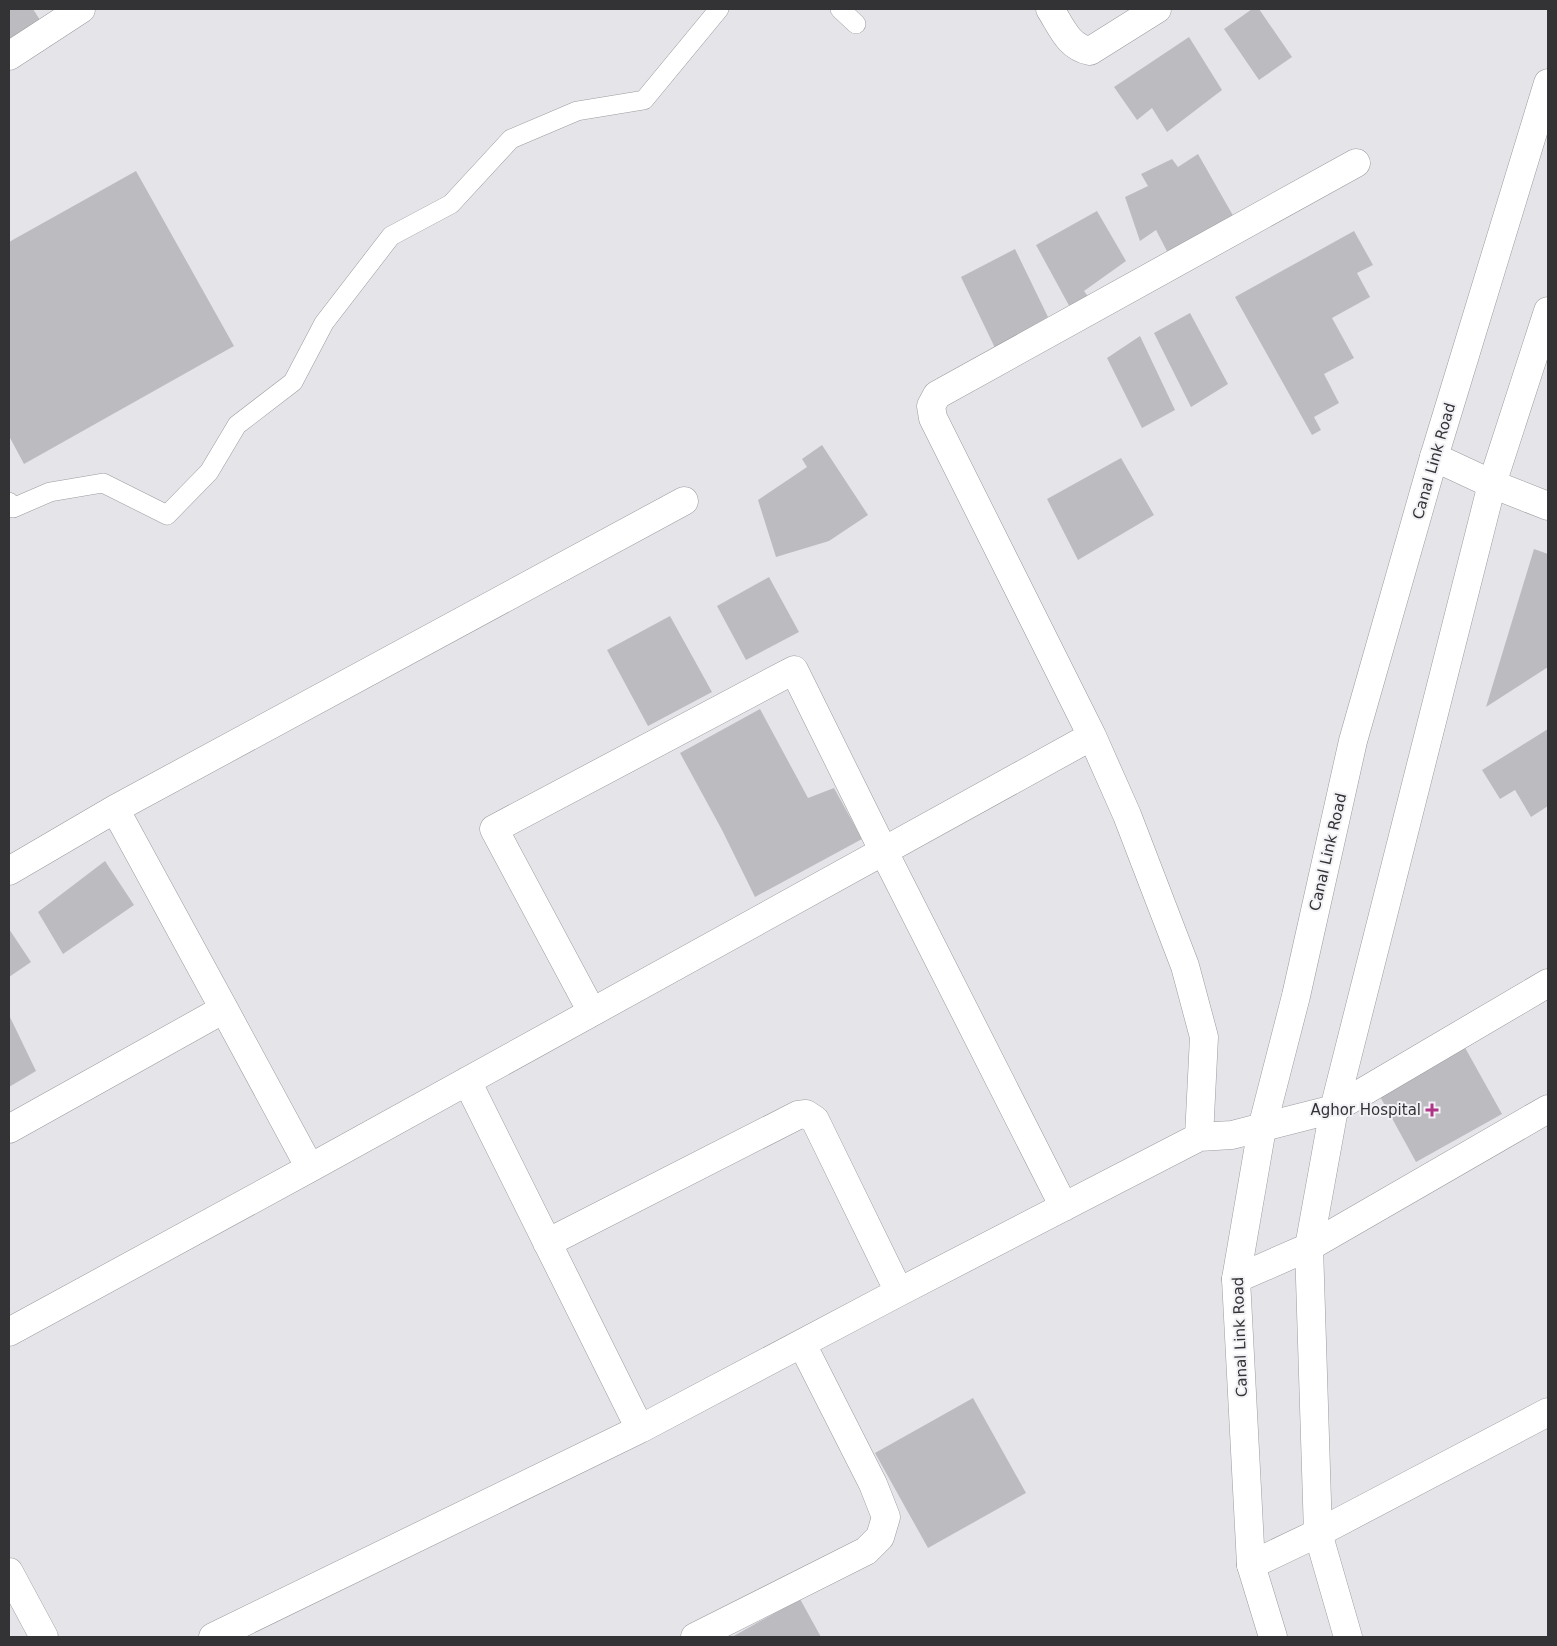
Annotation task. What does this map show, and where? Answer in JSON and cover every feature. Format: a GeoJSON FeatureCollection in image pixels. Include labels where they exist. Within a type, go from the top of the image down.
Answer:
{"type":"FeatureCollection","features":[{"type":"Feature","properties":{"kind":"street"},"geometry":{"type":"LineString","coordinates":[[9,56],[81,9]]}},
{"type":"Feature","properties":{"kind":"street"},"geometry":{"type":"LineString","coordinates":[[1050,9],[1071,42],[1080,49],[1090,51],[1156,9]]}},
{"type":"Feature","properties":{"kind":"street","name":"Canal Link Road"},"geometry":{"type":"LineString","coordinates":[[1273,1637],[1251,1565],[1236,1279],[1262,1128],[1296,996],[1353,741],[1434,457],[1548,84]]}},
{"type":"Feature","properties":{"kind":"street"},"geometry":{"type":"LineString","coordinates":[[1199,1137],[1204,1037],[1185,966],[1127,815],[1092,736],[934,418],[931,406],[937,395],[1356,163]]}},
{"type":"Feature","properties":{"kind":"street"},"geometry":{"type":"LineString","coordinates":[[1348,1637],[1318,1533],[1309,1247],[1334,1109],[1492,484],[1548,311]]}},
{"type":"Feature","properties":{"kind":"street"},"geometry":{"type":"LineString","coordinates":[[1434,457],[1492,484],[1548,506]]}},
{"type":"Feature","properties":{"kind":"street"},"geometry":{"type":"LineString","coordinates":[[9,871],[115,808],[684,500]]}},
{"type":"Feature","properties":{"kind":"street"},"geometry":{"type":"LineString","coordinates":[[592,1012],[494,829],[794,670],[1064,1208]]}},
{"type":"Feature","properties":{"kind":"street"},"geometry":{"type":"LineString","coordinates":[[9,1332],[1092,736]]}},
{"type":"Feature","properties":{"kind":"street"},"geometry":{"type":"LineString","coordinates":[[115,808],[310,1168]]}},
{"type":"Feature","properties":{"kind":"street"},"geometry":{"type":"LineString","coordinates":[[213,1637],[640,1429],[898,1292],[1199,1137],[1232,1135],[1334,1109],[1548,983]]}},
{"type":"Feature","properties":{"kind":"street"},"geometry":{"type":"LineString","coordinates":[[9,1129],[224,1009]]}},
{"type":"Feature","properties":{"kind":"street"},"geometry":{"type":"LineString","coordinates":[[467,1081],[640,1429]]}},
{"type":"Feature","properties":{"kind":"street"},"geometry":{"type":"LineString","coordinates":[[1236,1279],[1309,1247],[1548,1109]]}},
{"type":"Feature","properties":{"kind":"street"},"geometry":{"type":"LineString","coordinates":[[547,1243],[798,1115],[806,1114],[816,1120],[898,1292]]}},
{"type":"Feature","properties":{"kind":"street"},"geometry":{"type":"LineString","coordinates":[[695,1637],[866,1551],[880,1537],[886,1517],[873,1484],[802,1344]]}},
{"type":"Feature","properties":{"kind":"street"},"geometry":{"type":"LineString","coordinates":[[1251,1565],[1318,1533],[1548,1412]]}},
{"type":"Feature","properties":{"kind":"street"},"geometry":{"type":"LineString","coordinates":[[9,1572],[44,1637]]}},
{"type":"Feature","properties":{"kind":"lane"},"geometry":{"type":"LineString","coordinates":[[9,502],[12,508],[50,492],[104,483],[168,515],[209,472],[237,425],[293,382],[324,323],[391,236],[451,204],[511,139],[577,112],[644,100],[719,9]]}},
{"type":"Feature","properties":{"kind":"lane"},"geometry":{"type":"LineString","coordinates":[[840,9],[856,24]]}},
{"type":"Feature","properties":{"kind":"building"},"geometry":{"type":"Polygon","coordinates":[[[9,9],[33,9],[40,20],[9,40],[9,9]]]}},
{"type":"Feature","properties":{"kind":"building"},"geometry":{"type":"Polygon","coordinates":[[[1252,9],[1259,9],[1292,57],[1259,80],[1224,29],[1252,9]]]}},
{"type":"Feature","properties":{"kind":"building"},"geometry":{"type":"Polygon","coordinates":[[[1189,37],[1222,90],[1167,132],[1152,108],[1137,120],[1114,87],[1189,37]]]}},
{"type":"Feature","properties":{"kind":"building"},"geometry":{"type":"Polygon","coordinates":[[[1198,154],[1235,219],[1170,257],[1156,230],[1140,241],[1125,197],[1148,186],[1141,174],[1172,159],[1178,167],[1198,154]]]}},
{"type":"Feature","properties":{"kind":"building"},"geometry":{"type":"Polygon","coordinates":[[[136,171],[234,346],[24,464],[9,436],[9,242],[136,171]]]}},
{"type":"Feature","properties":{"kind":"building"},"geometry":{"type":"Polygon","coordinates":[[[1097,211],[1126,261],[1084,291],[1090,299],[1072,311],[1036,245],[1097,211]]]}},
{"type":"Feature","properties":{"kind":"building"},"geometry":{"type":"Polygon","coordinates":[[[1354,231],[1373,265],[1357,273],[1370,297],[1332,318],[1354,358],[1324,374],[1339,403],[1314,417],[1321,430],[1312,435],[1235,297],[1354,231]]]}},
{"type":"Feature","properties":{"kind":"building"},"geometry":{"type":"Polygon","coordinates":[[[1015,249],[1048,317],[995,348],[961,277],[1015,249]]]}},
{"type":"Feature","properties":{"kind":"building"},"geometry":{"type":"Polygon","coordinates":[[[1190,313],[1228,384],[1191,407],[1154,333],[1190,313]]]}},
{"type":"Feature","properties":{"kind":"building"},"geometry":{"type":"Polygon","coordinates":[[[1140,336],[1175,410],[1142,428],[1107,358],[1140,336]]]}},
{"type":"Feature","properties":{"kind":"building"},"geometry":{"type":"Polygon","coordinates":[[[822,445],[868,515],[829,541],[776,557],[758,500],[807,467],[802,459],[822,445]]]}},
{"type":"Feature","properties":{"kind":"building"},"geometry":{"type":"Polygon","coordinates":[[[1121,458],[1154,515],[1078,560],[1047,499],[1121,458]]]}},
{"type":"Feature","properties":{"kind":"building"},"geometry":{"type":"Polygon","coordinates":[[[1534,549],[1548,554],[1548,667],[1486,707],[1534,549]]]}},
{"type":"Feature","properties":{"kind":"building"},"geometry":{"type":"Polygon","coordinates":[[[769,577],[799,632],[746,660],[717,606],[769,577]]]}},
{"type":"Feature","properties":{"kind":"building"},"geometry":{"type":"Polygon","coordinates":[[[670,616],[712,692],[648,726],[607,650],[670,616]]]}},
{"type":"Feature","properties":{"kind":"building"},"geometry":{"type":"Polygon","coordinates":[[[760,709],[808,798],[834,788],[862,839],[755,897],[722,830],[680,753],[760,709]]]}},
{"type":"Feature","properties":{"kind":"building"},"geometry":{"type":"Polygon","coordinates":[[[1548,729],[1548,806],[1531,817],[1515,790],[1500,799],[1482,770],[1548,729]]]}},
{"type":"Feature","properties":{"kind":"building"},"geometry":{"type":"Polygon","coordinates":[[[105,861],[134,905],[63,954],[38,912],[105,861]]]}},
{"type":"Feature","properties":{"kind":"building"},"geometry":{"type":"Polygon","coordinates":[[[9,929],[31,962],[9,977],[9,929]]]}},
{"type":"Feature","properties":{"kind":"building"},"geometry":{"type":"Polygon","coordinates":[[[9,1015],[36,1071],[9,1087],[9,1015]]]}},
{"type":"Feature","properties":{"kind":"building"},"geometry":{"type":"Polygon","coordinates":[[[1463,1044],[1502,1114],[1416,1162],[1377,1091],[1463,1044]]]}},
{"type":"Feature","properties":{"kind":"building"},"geometry":{"type":"Polygon","coordinates":[[[973,1398],[1026,1493],[928,1548],[875,1453],[973,1398]]]}},
{"type":"Feature","properties":{"kind":"building"},"geometry":{"type":"Polygon","coordinates":[[[800,1599],[821,1637],[732,1637],[800,1599]]]}},
{"type":"Feature","properties":{"kind":"place","name":"Aghor Hospital"},"geometry":{"type":"Point","coordinates":[1432,1110]}}]}
